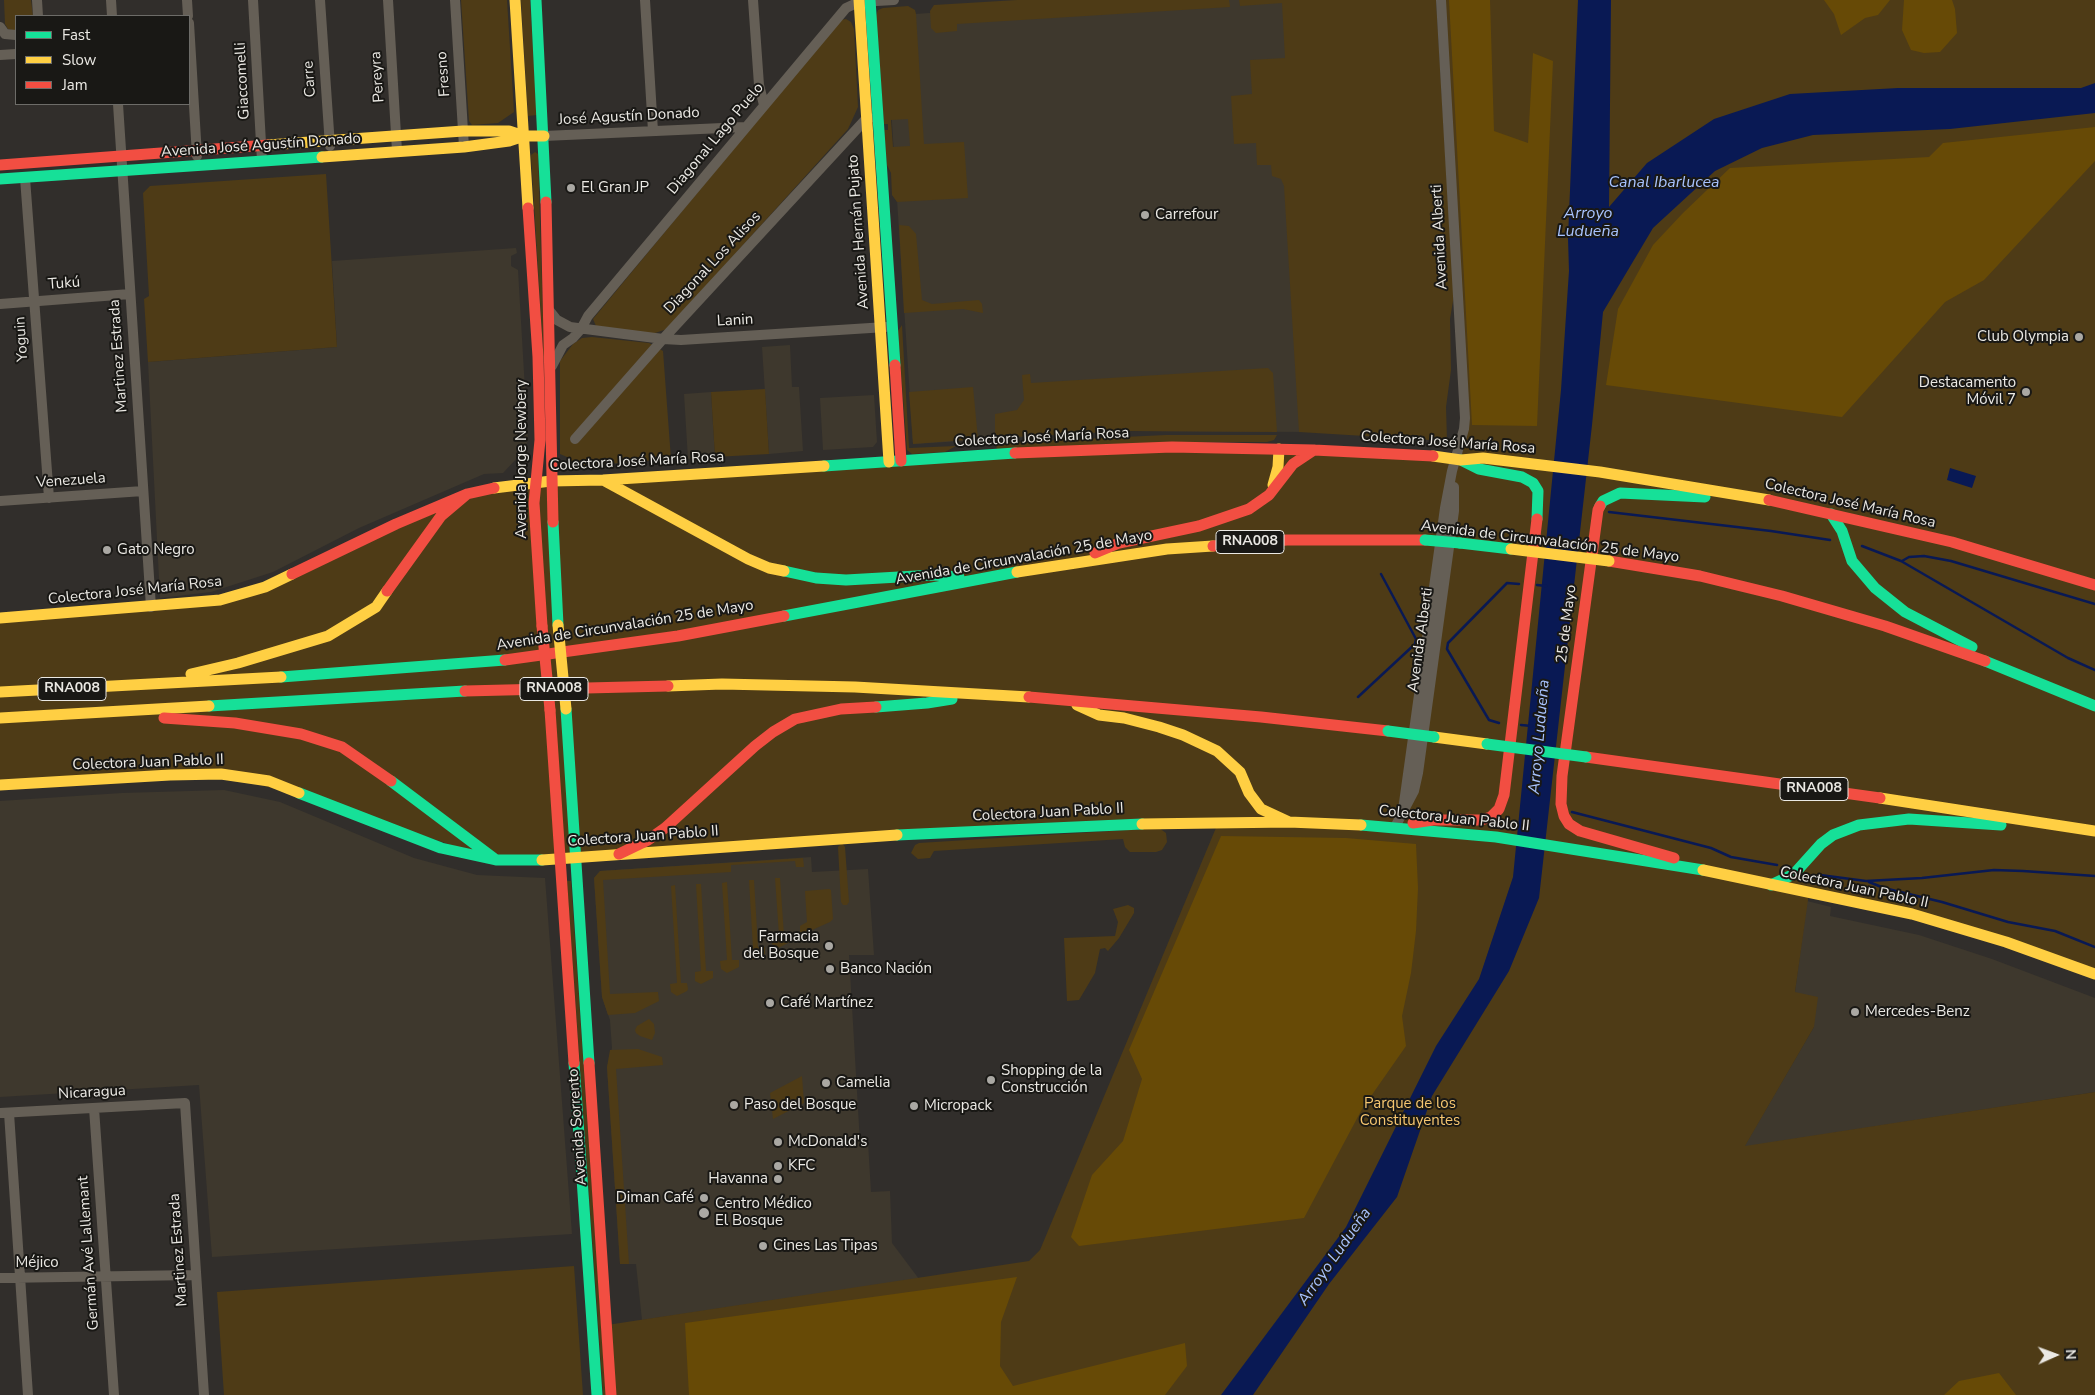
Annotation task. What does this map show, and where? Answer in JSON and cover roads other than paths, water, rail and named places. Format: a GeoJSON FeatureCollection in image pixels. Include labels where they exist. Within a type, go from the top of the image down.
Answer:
{"type":"FeatureCollection","features":[{"type":"Feature","properties":{"kind":"main road","name":"Avenida Jorge Newbery"},"geometry":{"type":"LineString","coordinates":[[515,0],[539,383],[540,440],[534,504],[559,859]]}},
{"type":"Feature","properties":{"kind":"main road","name":"Avenida Jorge Newbery"},"geometry":{"type":"LineString","coordinates":[[536,0],[544,136],[551,482],[558,625],[576,857]]}},
{"type":"Feature","properties":{"kind":"main road","name":"Avenida Hernán Pujato"},"geometry":{"type":"LineString","coordinates":[[865,1],[872,118],[880,328],[889,462]]}},
{"type":"Feature","properties":{"kind":"main road","name":"Avenida Hernán Pujato"},"geometry":{"type":"LineString","coordinates":[[872,118],[892,327],[901,461]]}},
{"type":"Feature","properties":{"kind":"main road","name":"Avenida José Agustín Donado"},"geometry":{"type":"LineString","coordinates":[[0,165],[463,131],[509,131],[524,136],[544,136]]}},
{"type":"Feature","properties":{"kind":"main road","name":"Avenida José Agustín Donado"},"geometry":{"type":"LineString","coordinates":[[0,179],[464,147],[509,142],[524,136]]}},
{"type":"Feature","properties":{"kind":"main road","name":"Colectora José María Rosa"},"geometry":{"type":"LineString","coordinates":[[0,618],[220,600],[265,587],[396,524],[467,494],[535,483],[1037,452],[1172,447],[1314,450],[1458,459],[1483,458],[1600,472],[1758,498],[1831,514],[1952,542],[2095,585]]}},
{"type":"Feature","properties":{"kind":"main road"},"geometry":{"type":"LineString","coordinates":[[1268,495],[1277,474],[1279,449]]}},
{"type":"Feature","properties":{"kind":"main road"},"geometry":{"type":"LineString","coordinates":[[1076,562],[1120,543],[1228,517],[1249,509],[1268,495],[1293,464],[1314,450]]}},
{"type":"Feature","properties":{"kind":"main road"},"geometry":{"type":"LineString","coordinates":[[1395,826],[1432,820],[1481,820],[1491,817],[1499,809],[1504,795],[1539,502],[1538,491],[1532,483],[1522,477],[1479,469],[1458,459]]}},
{"type":"Feature","properties":{"kind":"main road"},"geometry":{"type":"LineString","coordinates":[[604,480],[748,559],[776,570],[816,578],[846,580],[934,575],[979,579]]}},
{"type":"Feature","properties":{"kind":"main road","name":"25 de Mayo"},"geometry":{"type":"LineString","coordinates":[[1704,870],[1637,846],[1580,831],[1568,824],[1564,816],[1561,804],[1562,776],[1595,523],[1598,510],[1603,501],[1620,492],[1758,498]]}},
{"type":"Feature","properties":{"kind":"main road"},"geometry":{"type":"LineString","coordinates":[[144,685],[238,663],[328,636],[376,607],[441,516],[467,494]]}},
{"type":"Feature","properties":{"kind":"main road"},"geometry":{"type":"LineString","coordinates":[[1831,514],[1842,531],[1852,561],[1862,575],[1885,597],[1906,612],[1969,645],[2013,671]]}},
{"type":"Feature","properties":{"kind":"main road","name":"Avenida de Circunvalación 25 de Mayo"},"geometry":{"type":"LineString","coordinates":[[0,692],[340,674],[528,658],[678,636],[1076,562],[1230,543],[1287,540],[1425,540],[1609,561],[1700,576],[1782,596],[1885,626],[2013,671],[2095,706]]}},
{"type":"Feature","properties":{"kind":"main road","name":"RNA008"},"geometry":{"type":"LineString","coordinates":[[0,718],[359,696],[598,686],[732,684],[983,693],[1261,717],[1388,731],[1586,757],[2095,831]]}},
{"type":"Feature","properties":{"kind":"main road"},"geometry":{"type":"LineString","coordinates":[[619,854],[648,840],[665,828],[755,746],[773,732],[795,720],[841,709],[927,704],[983,693]]}},
{"type":"Feature","properties":{"kind":"main road"},"geometry":{"type":"LineString","coordinates":[[1063,699],[1099,714],[1124,718],[1183,735],[1217,751],[1240,772],[1249,793],[1261,808],[1289,822]]}},
{"type":"Feature","properties":{"kind":"main road"},"geometry":{"type":"LineString","coordinates":[[126,711],[160,718],[235,722],[301,734],[342,747],[374,768],[496,860]]}},
{"type":"Feature","properties":{"kind":"main road","name":"Colectora Juan Pablo II"},"geometry":{"type":"LineString","coordinates":[[0,786],[170,775],[221,774],[250,778],[269,781],[441,848],[496,860],[527,861],[831,838],[1091,825],[1289,822],[1395,826],[1564,846],[1704,870],[1912,914],[2006,942],[2095,974]]}},
{"type":"Feature","properties":{"kind":"main road"},"geometry":{"type":"LineString","coordinates":[[1771,885],[1794,874],[1821,844],[1833,835],[1859,825],[1909,819],[1978,825],[2042,822]]}},
{"type":"Feature","properties":{"kind":"main road","name":"Avenida Sorrento"},"geometry":{"type":"LineString","coordinates":[[576,857],[611,1395]]}},
{"type":"Feature","properties":{"kind":"main road","name":"Avenida Sorrento"},"geometry":{"type":"LineString","coordinates":[[559,859],[597,1395]]}},
{"type":"Feature","properties":{"kind":"street"},"geometry":{"type":"LineString","coordinates":[[37,0],[38,15]]}},
{"type":"Feature","properties":{"kind":"street"},"geometry":{"type":"LineString","coordinates":[[111,0],[112,15]]}},
{"type":"Feature","properties":{"kind":"street"},"geometry":{"type":"LineString","coordinates":[[187,0],[188,15]]}},
{"type":"Feature","properties":{"kind":"street","name":"Giaccomelli"},"geometry":{"type":"LineString","coordinates":[[253,0],[262,161]]}},
{"type":"Feature","properties":{"kind":"street","name":"Carre"},"geometry":{"type":"LineString","coordinates":[[320,0],[330,156]]}},
{"type":"Feature","properties":{"kind":"street","name":"Pereyra"},"geometry":{"type":"LineString","coordinates":[[388,0],[397,151]]}},
{"type":"Feature","properties":{"kind":"street","name":"Fresno"},"geometry":{"type":"LineString","coordinates":[[455,0],[464,147]]}},
{"type":"Feature","properties":{"kind":"street"},"geometry":{"type":"LineString","coordinates":[[645,0],[654,131]]}},
{"type":"Feature","properties":{"kind":"street"},"geometry":{"type":"LineString","coordinates":[[753,0],[758,85],[764,105]]}},
{"type":"Feature","properties":{"kind":"street"},"geometry":{"type":"LineString","coordinates":[[865,1],[894,0]]}},
{"type":"Feature","properties":{"kind":"street","name":"Avenida Alberti"},"geometry":{"type":"LineString","coordinates":[[1395,826],[1414,790],[1418,773],[1454,511],[1452,471],[1458,459],[1464,429],[1464,378],[1441,0]]}},
{"type":"Feature","properties":{"kind":"street","name":"Diagonal Lago Puelo"},"geometry":{"type":"LineString","coordinates":[[550,370],[563,345],[581,329],[588,316],[745,126],[846,8],[865,1]]}},
{"type":"Feature","properties":{"kind":"street"},"geometry":{"type":"LineString","coordinates":[[0,26],[5,34],[15,36]]}},
{"type":"Feature","properties":{"kind":"street"},"geometry":{"type":"LineString","coordinates":[[190,38],[198,165]]}},
{"type":"Feature","properties":{"kind":"street"},"geometry":{"type":"LineString","coordinates":[[0,55],[15,54]]}},
{"type":"Feature","properties":{"kind":"street","name":"Martinez Estrada"},"geometry":{"type":"LineString","coordinates":[[118,105],[151,607]]}},
{"type":"Feature","properties":{"kind":"street","name":"Diagonal Los Alisos"},"geometry":{"type":"LineString","coordinates":[[575,439],[663,339],[872,118]]}},
{"type":"Feature","properties":{"kind":"street","name":"José Agustín Donado"},"geometry":{"type":"LineString","coordinates":[[544,136],[745,126]]}},
{"type":"Feature","properties":{"kind":"street","name":"Yoguin"},"geometry":{"type":"LineString","coordinates":[[25,178],[49,498]]}},
{"type":"Feature","properties":{"kind":"street","name":"Tukú"},"geometry":{"type":"LineString","coordinates":[[0,304],[130,294]]}},
{"type":"Feature","properties":{"kind":"street"},"geometry":{"type":"LineString","coordinates":[[548,309],[562,324],[581,329]]}},
{"type":"Feature","properties":{"kind":"street","name":"Lanin"},"geometry":{"type":"LineString","coordinates":[[581,329],[663,339],[691,339],[892,327]]}},
{"type":"Feature","properties":{"kind":"street","name":"Venezuela"},"geometry":{"type":"LineString","coordinates":[[0,501],[144,491]]}},
{"type":"Feature","properties":{"kind":"street","name":"Martinez Estrada"},"geometry":{"type":"LineString","coordinates":[[185,1103],[204,1395]]}},
{"type":"Feature","properties":{"kind":"street","name":"Nicaragua"},"geometry":{"type":"LineString","coordinates":[[5,1113],[185,1103]]}},
{"type":"Feature","properties":{"kind":"street","name":"Germán Avé Lallemant"},"geometry":{"type":"LineString","coordinates":[[94,1108],[114,1395]]}},
{"type":"Feature","properties":{"kind":"street"},"geometry":{"type":"LineString","coordinates":[[5,1113],[28,1395]]}},
{"type":"Feature","properties":{"kind":"street","name":"Méjico"},"geometry":{"type":"LineString","coordinates":[[0,1278],[195,1275]]}},
{"type":"Feature","properties":{"kind":"water","name":"Arroyo Ludueña"},"geometry":{"type":"Polygon","coordinates":[[[1578,0],[1611,0],[1609,207],[1647,163],[1714,119],[1790,94],[1898,88],[2081,88],[2095,83],[2095,113],[1950,129],[1813,135],[1762,148],[1715,171],[1653,228],[1603,312],[1539,898],[1509,971],[1432,1096],[1397,1197],[1329,1284],[1253,1395],[1221,1395],[1346,1227],[1436,1046],[1479,979],[1513,877],[1561,390],[1569,271],[1568,238],[1578,0]]]}},
{"type":"Feature","properties":{"kind":"water"},"geometry":{"type":"Polygon","coordinates":[[[1950,468],[1976,476],[1972,488],[1947,480],[1950,468]]]}},
{"type":"Feature","properties":{"kind":"waterway"},"geometry":{"type":"LineString","coordinates":[[1609,512],[1771,531],[1830,540]]}},
{"type":"Feature","properties":{"kind":"waterway"},"geometry":{"type":"LineString","coordinates":[[1862,546],[1901,561],[2068,658],[2095,670]]}},
{"type":"Feature","properties":{"kind":"waterway"},"geometry":{"type":"LineString","coordinates":[[1902,561],[1909,557],[1924,556],[1951,561],[2095,604]]}},
{"type":"Feature","properties":{"kind":"waterway"},"geometry":{"type":"LineString","coordinates":[[1358,697],[1415,644],[1416,639],[1381,574]]}},
{"type":"Feature","properties":{"kind":"waterway"},"geometry":{"type":"LineString","coordinates":[[1499,723],[1489,720],[1447,649],[1448,643],[1507,583],[1519,584]]}},
{"type":"Feature","properties":{"kind":"waterway"},"geometry":{"type":"LineString","coordinates":[[1537,585],[1546,586]]}},
{"type":"Feature","properties":{"kind":"waterway"},"geometry":{"type":"LineString","coordinates":[[1521,725],[1532,726]]}},
{"type":"Feature","properties":{"kind":"waterway"},"geometry":{"type":"LineString","coordinates":[[1572,812],[1711,848],[1731,857],[1777,865]]}},
{"type":"Feature","properties":{"kind":"waterway"},"geometry":{"type":"LineString","coordinates":[[1820,875],[1866,881],[1922,878],[1994,870],[2095,876]]}},
{"type":"Feature","properties":{"kind":"waterway"},"geometry":{"type":"LineString","coordinates":[[1869,882],[1884,888],[1942,902],[2008,922],[2055,931],[2095,947]]}},
{"type":"Feature","properties":{"kind":"place","name":"El Gran JP"},"geometry":{"type":"Point","coordinates":[571,188]}},
{"type":"Feature","properties":{"kind":"place","name":"Carrefour"},"geometry":{"type":"Point","coordinates":[1145,215]}},
{"type":"Feature","properties":{"kind":"place","name":"Club Olympia"},"geometry":{"type":"Point","coordinates":[2079,337]}},
{"type":"Feature","properties":{"kind":"place","name":"Destacamento Móvil 7"},"geometry":{"type":"Point","coordinates":[2026,392]}},
{"type":"Feature","properties":{"kind":"place","name":"Gato Negro"},"geometry":{"type":"Point","coordinates":[107,550]}},
{"type":"Feature","properties":{"kind":"place","name":"Farmacia del Bosque"},"geometry":{"type":"Point","coordinates":[829,946]}},
{"type":"Feature","properties":{"kind":"place","name":"Banco Nación"},"geometry":{"type":"Point","coordinates":[830,969]}},
{"type":"Feature","properties":{"kind":"place","name":"Café Martínez"},"geometry":{"type":"Point","coordinates":[770,1003]}},
{"type":"Feature","properties":{"kind":"place","name":"Mercedes-Benz"},"geometry":{"type":"Point","coordinates":[1855,1012]}},
{"type":"Feature","properties":{"kind":"place","name":"Shopping de la Construcción"},"geometry":{"type":"Point","coordinates":[991,1080]}},
{"type":"Feature","properties":{"kind":"place","name":"Camelia"},"geometry":{"type":"Point","coordinates":[826,1083]}},
{"type":"Feature","properties":{"kind":"place","name":"Paso del Bosque"},"geometry":{"type":"Point","coordinates":[734,1105]}},
{"type":"Feature","properties":{"kind":"place","name":"Micropack"},"geometry":{"type":"Point","coordinates":[914,1106]}},
{"type":"Feature","properties":{"kind":"place","name":"McDonald's"},"geometry":{"type":"Point","coordinates":[778,1142]}},
{"type":"Feature","properties":{"kind":"place","name":"KFC"},"geometry":{"type":"Point","coordinates":[778,1166]}},
{"type":"Feature","properties":{"kind":"place","name":"Havanna"},"geometry":{"type":"Point","coordinates":[778,1179]}},
{"type":"Feature","properties":{"kind":"place","name":"Diman Café"},"geometry":{"type":"Point","coordinates":[704,1198]}},
{"type":"Feature","properties":{"kind":"place","name":"Centro Médico El Bosque"},"geometry":{"type":"Point","coordinates":[704,1213]}},
{"type":"Feature","properties":{"kind":"place","name":"Cines Las Tipas"},"geometry":{"type":"Point","coordinates":[763,1246]}},
{"type":"Feature","properties":{"kind":"water label","name":"Canal Ibarlucea"},"geometry":{"type":"Point","coordinates":[1664,183]}},
{"type":"Feature","properties":{"kind":"park label","name":"Parque de los Constituyentes"},"geometry":{"type":"Point","coordinates":[1410,1112]}}]}
